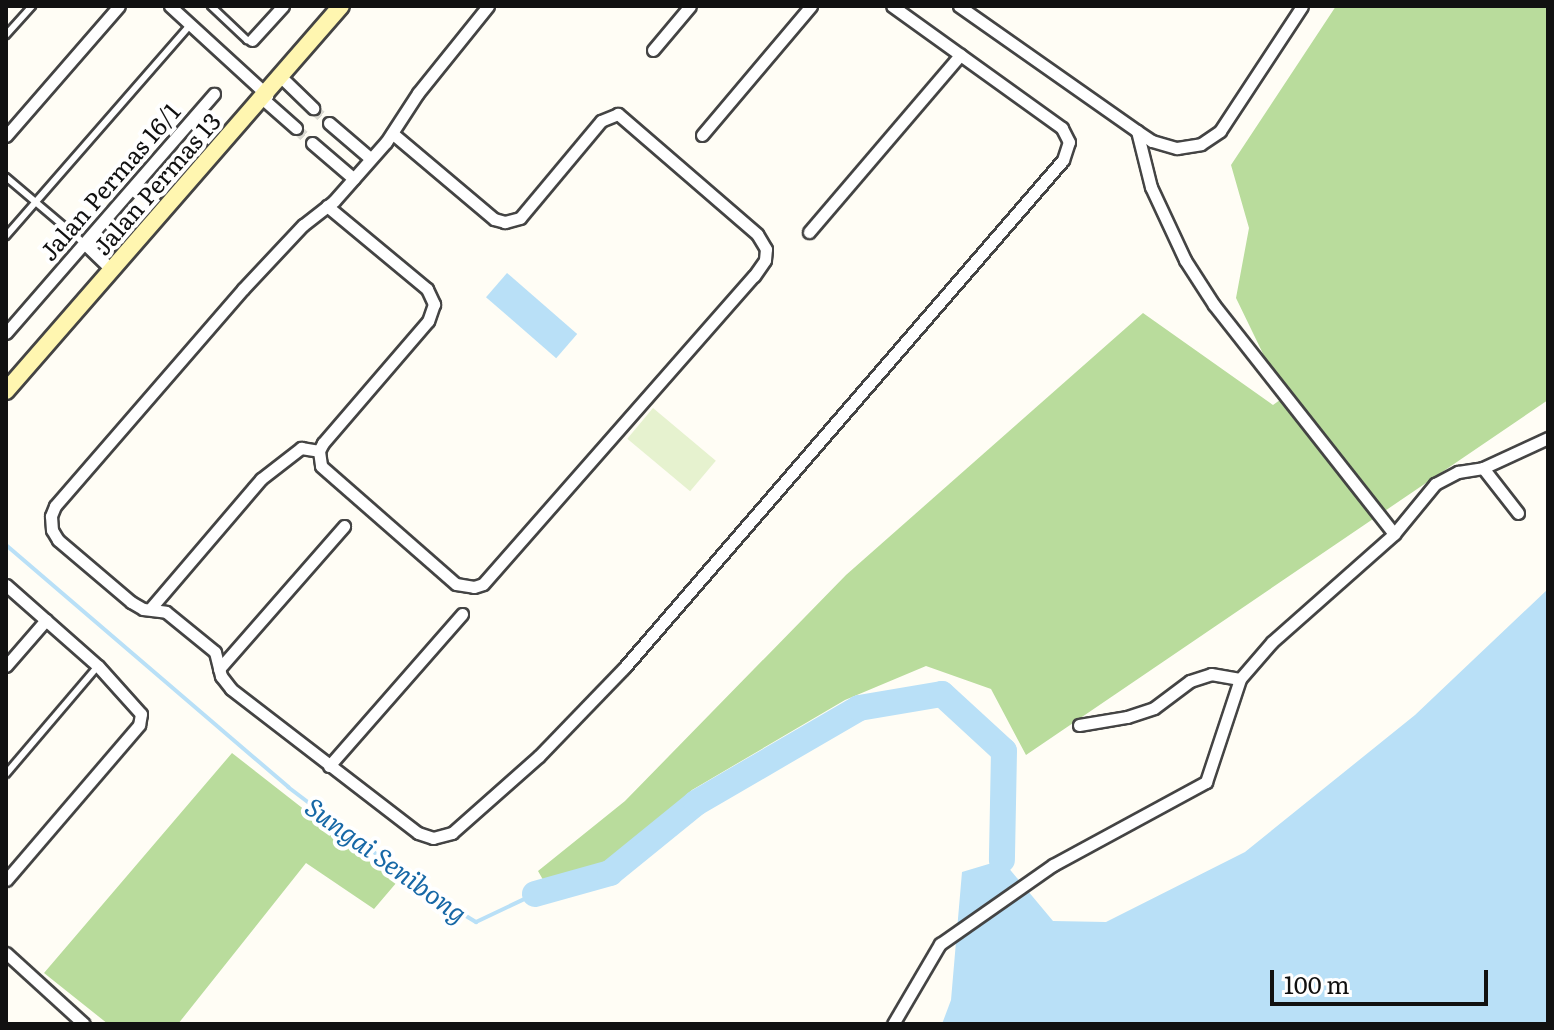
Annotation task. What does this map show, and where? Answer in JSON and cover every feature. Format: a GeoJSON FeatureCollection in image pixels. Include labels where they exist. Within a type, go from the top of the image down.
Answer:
{"type":"FeatureCollection","features":[{"type":"Feature","properties":{"kind":"main road","name":"Jalan Permas 13"},"geometry":{"type":"LineString","coordinates":[[6,391],[265,97],[341,6]]}},
{"type":"Feature","properties":{"kind":"street"},"geometry":{"type":"LineString","coordinates":[[6,136],[119,6]]}},
{"type":"Feature","properties":{"kind":"street"},"geometry":{"type":"LineString","coordinates":[[170,6],[296,128]]}},
{"type":"Feature","properties":{"kind":"street"},"geometry":{"type":"LineString","coordinates":[[252,40],[283,6]]}},
{"type":"Feature","properties":{"kind":"street"},"geometry":{"type":"LineString","coordinates":[[488,6],[418,93],[371,159],[243,289],[52,511],[51,525],[58,540],[131,602],[166,612],[215,652],[219,669],[231,689],[418,833],[433,838],[447,835],[539,756],[655,634],[1063,160],[1069,142],[1062,128],[892,6]]}},
{"type":"Feature","properties":{"kind":"street"},"geometry":{"type":"LineString","coordinates":[[653,50],[690,6]]}},
{"type":"Feature","properties":{"kind":"street"},"geometry":{"type":"LineString","coordinates":[[702,135],[811,6]]}},
{"type":"Feature","properties":{"kind":"street"},"geometry":{"type":"LineString","coordinates":[[959,6],[1152,141],[1177,148],[1201,144],[1220,131],[1302,6]]}},
{"type":"Feature","properties":{"kind":"street"},"geometry":{"type":"LineString","coordinates":[[809,232],[960,55]]}},
{"type":"Feature","properties":{"kind":"street"},"geometry":{"type":"LineString","coordinates":[[281,77],[313,108]]}},
{"type":"Feature","properties":{"kind":"street","name":"Jalan Permas 16/1"},"geometry":{"type":"LineString","coordinates":[[6,333],[214,94]]}},
{"type":"Feature","properties":{"kind":"street"},"geometry":{"type":"LineString","coordinates":[[319,451],[326,472],[456,584],[483,584],[754,276],[767,254],[757,234],[618,114],[601,121],[520,218],[505,222],[494,219],[392,133]]}},
{"type":"Feature","properties":{"kind":"street"},"geometry":{"type":"LineString","coordinates":[[329,123],[371,159]]}},
{"type":"Feature","properties":{"kind":"street"},"geometry":{"type":"LineString","coordinates":[[1137,131],[1151,187],[1192,271],[1214,305],[1394,534]]}},
{"type":"Feature","properties":{"kind":"street"},"geometry":{"type":"LineString","coordinates":[[312,143],[354,179]]}},
{"type":"Feature","properties":{"kind":"street"},"geometry":{"type":"LineString","coordinates":[[319,451],[428,321],[434,304],[427,289],[327,206]]}},
{"type":"Feature","properties":{"kind":"street"},"geometry":{"type":"LineString","coordinates":[[85,244],[112,270]]}},
{"type":"Feature","properties":{"kind":"street"},"geometry":{"type":"LineString","coordinates":[[893,1024],[940,944],[1053,865],[1206,782],[1240,679],[1272,642],[1394,534],[1435,484],[1458,472],[1483,468],[1548,438]]}},
{"type":"Feature","properties":{"kind":"street"},"geometry":{"type":"LineString","coordinates":[[150,609],[261,479],[301,448],[319,451]]}},
{"type":"Feature","properties":{"kind":"street"},"geometry":{"type":"LineString","coordinates":[[1483,468],[1518,513]]}},
{"type":"Feature","properties":{"kind":"street"},"geometry":{"type":"LineString","coordinates":[[219,669],[344,526]]}},
{"type":"Feature","properties":{"kind":"street"},"geometry":{"type":"LineString","coordinates":[[6,585],[98,666],[136,704],[141,714],[139,725],[6,880]]}},
{"type":"Feature","properties":{"kind":"street"},"geometry":{"type":"LineString","coordinates":[[329,766],[462,614]]}},
{"type":"Feature","properties":{"kind":"street"},"geometry":{"type":"LineString","coordinates":[[6,666],[46,620]]}},
{"type":"Feature","properties":{"kind":"street"},"geometry":{"type":"LineString","coordinates":[[1079,725],[1127,717],[1154,708],[1190,681],[1211,674],[1240,679]]}},
{"type":"Feature","properties":{"kind":"street"},"geometry":{"type":"LineString","coordinates":[[6,953],[84,1024]]}},
{"type":"Feature","properties":{"kind":"lane"},"geometry":{"type":"LineString","coordinates":[[6,35],[32,6]]}},
{"type":"Feature","properties":{"kind":"lane"},"geometry":{"type":"LineString","coordinates":[[211,6],[247,40],[252,40]]}},
{"type":"Feature","properties":{"kind":"lane"},"geometry":{"type":"LineString","coordinates":[[6,236],[190,25]]}},
{"type":"Feature","properties":{"kind":"lane"},"geometry":{"type":"LineString","coordinates":[[6,177],[85,244]]}},
{"type":"Feature","properties":{"kind":"lane"},"geometry":{"type":"LineString","coordinates":[[6,774],[98,666]]}},
{"type":"Feature","properties":{"kind":"green space"},"geometry":{"type":"Polygon","coordinates":[[[1336,6],[1548,6],[1548,400],[1026,755],[991,689],[926,666],[845,700],[692,790],[605,866],[546,885],[538,871],[625,801],[846,575],[1143,313],[1273,405],[1284,397],[1236,298],[1249,228],[1231,165],[1336,6]]]}},
{"type":"Feature","properties":{"kind":"green space"},"geometry":{"type":"Polygon","coordinates":[[[653,408],[716,461],[690,491],[627,439],[653,408]]]}},
{"type":"Feature","properties":{"kind":"green space"},"geometry":{"type":"Polygon","coordinates":[[[232,753],[397,882],[374,909],[306,863],[178,1024],[108,1024],[44,973],[232,753]]]}},
{"type":"Feature","properties":{"kind":"water"},"geometry":{"type":"Polygon","coordinates":[[[507,273],[577,334],[556,358],[486,297],[507,273]]]}},
{"type":"Feature","properties":{"kind":"water"},"geometry":{"type":"Polygon","coordinates":[[[1548,589],[1548,1024],[942,1024],[951,1000],[962,872],[1002,860],[1053,921],[1106,922],[1245,852],[1415,715],[1548,589]]]}},
{"type":"Feature","properties":{"kind":"waterway","name":"Sungai Senibong"},"geometry":{"type":"LineString","coordinates":[[6,545],[288,787],[425,891],[476,922],[535,894]]}},
{"type":"Feature","properties":{"kind":"waterway","name":"Sungai Senibong"},"geometry":{"type":"LineString","coordinates":[[535,894],[610,873],[696,803],[859,708],[942,694],[1004,751],[1002,860]]}},
{"type":"Feature","properties":{"kind":"tunnel"},"geometry":{"type":"LineString","coordinates":[[313,108],[329,123]]}},
{"type":"Feature","properties":{"kind":"tunnel"},"geometry":{"type":"LineString","coordinates":[[296,128],[312,143]]}}]}
